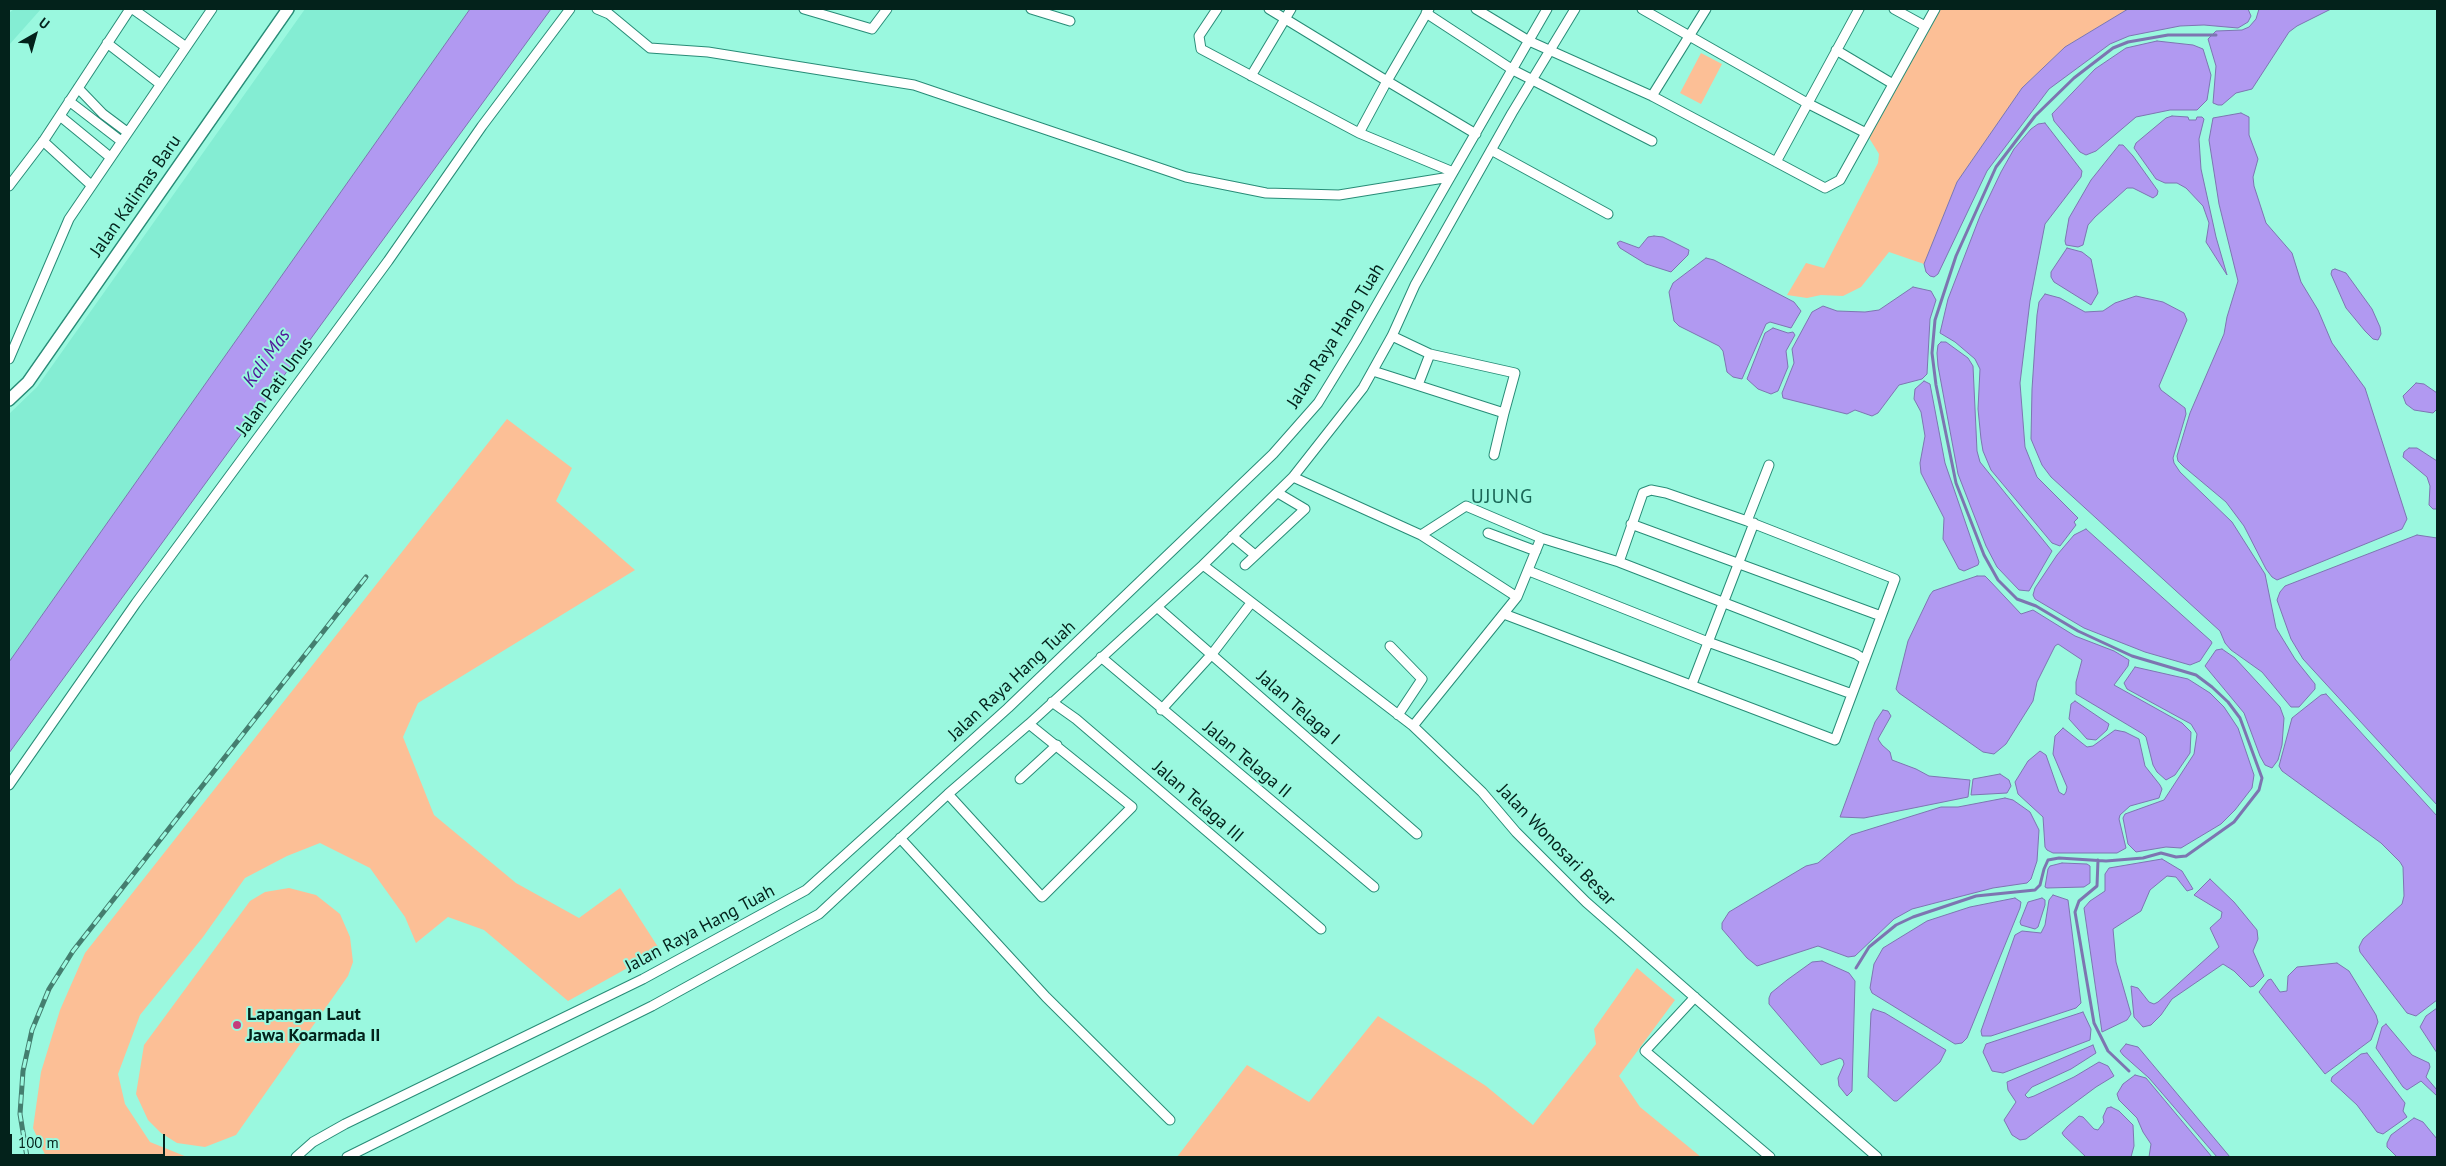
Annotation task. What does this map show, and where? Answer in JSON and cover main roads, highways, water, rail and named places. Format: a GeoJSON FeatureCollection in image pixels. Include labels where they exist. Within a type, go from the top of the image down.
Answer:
{"type":"FeatureCollection","features":[{"type":"Feature","properties":{"kind":"water","name":"Kali Mas"},"geometry":{"type":"Polygon","coordinates":[[[470,9],[551,9],[9,753],[9,662],[470,9]]]}},
{"type":"Feature","properties":{"kind":"water"},"geometry":{"type":"Polygon","coordinates":[[[2128,9],[2248,9],[2251,16],[2248,22],[2238,28],[2204,25],[2180,26],[2129,36],[2110,44],[2049,89],[1987,171],[1938,274],[1934,277],[1930,276],[1926,272],[1924,264],[1957,182],[2022,88],[2065,47],[2128,9]]]}},
{"type":"Feature","properties":{"kind":"water"},"geometry":{"type":"Polygon","coordinates":[[[2259,9],[2331,9],[2289,32],[2252,89],[2236,93],[2222,105],[2213,103],[2216,66],[2208,39],[2216,31],[2242,30],[2249,27],[2256,19],[2259,9]]]}},
{"type":"Feature","properties":{"kind":"water"},"geometry":{"type":"Polygon","coordinates":[[[2157,41],[2193,45],[2203,49],[2211,75],[2207,100],[2197,110],[2170,110],[2136,117],[2096,151],[2086,155],[2080,152],[2054,121],[2052,114],[2095,69],[2126,48],[2157,41]]]}},
{"type":"Feature","properties":{"kind":"water"},"geometry":{"type":"Polygon","coordinates":[[[2241,113],[2249,117],[2249,135],[2258,159],[2253,177],[2254,186],[2266,223],[2292,253],[2301,282],[2318,310],[2332,343],[2365,388],[2407,519],[2402,529],[2277,580],[2266,569],[2244,526],[2226,502],[2183,466],[2178,461],[2177,456],[2190,413],[2224,334],[2238,281],[2219,204],[2209,140],[2213,118],[2241,113]]]}},
{"type":"Feature","properties":{"kind":"water"},"geometry":{"type":"Polygon","coordinates":[[[2172,116],[2188,117],[2189,120],[2196,120],[2197,117],[2204,119],[2199,139],[2201,169],[2216,237],[2227,275],[2206,242],[2209,223],[2203,206],[2186,188],[2177,183],[2165,183],[2156,179],[2134,148],[2136,143],[2166,118],[2172,116]]]}},
{"type":"Feature","properties":{"kind":"water"},"geometry":{"type":"Polygon","coordinates":[[[2045,123],[2082,171],[2081,177],[2045,224],[2030,301],[2020,383],[2025,447],[2037,477],[2078,518],[2074,522],[2076,525],[2060,546],[2052,543],[1991,470],[1983,451],[1981,439],[1978,409],[1980,369],[1975,359],[1955,342],[1940,333],[1948,299],[1980,216],[2001,172],[2014,149],[2031,129],[2038,124],[2045,123]]]}},
{"type":"Feature","properties":{"kind":"water"},"geometry":{"type":"Polygon","coordinates":[[[2119,145],[2123,145],[2133,156],[2158,191],[2157,195],[2153,198],[2133,188],[2127,188],[2088,225],[2083,245],[2078,247],[2066,245],[2069,218],[2091,180],[2119,145]]]}},
{"type":"Feature","properties":{"kind":"water"},"geometry":{"type":"Polygon","coordinates":[[[1648,237],[1663,237],[1689,250],[1688,255],[1671,272],[1646,264],[1620,248],[1617,243],[1620,241],[1639,248],[1648,237]]]}},
{"type":"Feature","properties":{"kind":"water"},"geometry":{"type":"Polygon","coordinates":[[[2067,248],[2082,252],[2091,259],[2098,293],[2091,305],[2054,282],[2051,277],[2051,272],[2067,248]]]}},
{"type":"Feature","properties":{"kind":"water"},"geometry":{"type":"Polygon","coordinates":[[[1706,258],[1714,260],[1794,302],[1801,311],[1791,328],[1770,322],[1766,324],[1742,379],[1733,377],[1727,372],[1723,351],[1719,346],[1679,326],[1674,321],[1669,292],[1673,283],[1706,258]]]}},
{"type":"Feature","properties":{"kind":"water"},"geometry":{"type":"Polygon","coordinates":[[[2335,269],[2346,273],[2372,309],[2380,327],[2381,334],[2378,340],[2373,339],[2365,331],[2346,308],[2331,274],[2332,270],[2335,269]]]}},
{"type":"Feature","properties":{"kind":"water"},"geometry":{"type":"Polygon","coordinates":[[[1913,287],[1931,291],[1936,300],[1930,319],[1927,374],[1922,379],[1899,385],[1878,413],[1872,416],[1855,410],[1847,414],[1783,398],[1782,393],[1794,363],[1792,349],[1812,312],[1823,306],[1837,311],[1865,312],[1879,310],[1913,287]]]}},
{"type":"Feature","properties":{"kind":"water"},"geometry":{"type":"Polygon","coordinates":[[[2045,294],[2060,298],[2085,312],[2103,311],[2115,303],[2136,296],[2163,302],[2184,313],[2187,320],[2159,386],[2161,390],[2185,408],[2186,414],[2173,458],[2174,463],[2180,472],[2232,522],[2265,574],[2276,628],[2295,659],[2315,684],[2315,689],[2299,707],[2291,707],[2262,672],[2231,650],[2225,643],[2220,631],[2051,477],[2042,465],[2031,439],[2037,315],[2039,302],[2045,294]]]}},
{"type":"Feature","properties":{"kind":"water"},"geometry":{"type":"Polygon","coordinates":[[[1773,328],[1788,333],[1793,332],[1795,335],[1786,351],[1788,367],[1778,391],[1771,394],[1758,389],[1747,379],[1765,333],[1773,328]]]}},
{"type":"Feature","properties":{"kind":"water"},"geometry":{"type":"Polygon","coordinates":[[[1941,342],[1946,342],[1968,358],[1973,366],[1977,451],[1980,462],[2052,551],[2029,591],[2019,590],[1997,567],[1986,546],[1958,474],[1938,366],[1938,345],[1941,342]]]}},
{"type":"Feature","properties":{"kind":"water"},"geometry":{"type":"Polygon","coordinates":[[[1924,381],[1930,384],[1945,463],[1979,562],[1978,565],[1964,571],[1959,569],[1943,539],[1944,518],[1921,473],[1920,463],[1925,436],[1921,412],[1914,399],[1915,389],[1924,381]]]}},
{"type":"Feature","properties":{"kind":"water"},"geometry":{"type":"Polygon","coordinates":[[[2416,383],[2424,384],[2437,393],[2437,409],[2433,413],[2414,410],[2406,404],[2403,396],[2416,383]]]}},
{"type":"Feature","properties":{"kind":"water"},"geometry":{"type":"Polygon","coordinates":[[[2409,448],[2417,448],[2437,461],[2437,509],[2433,509],[2429,505],[2430,486],[2427,477],[2403,457],[2404,452],[2409,448]]]}},
{"type":"Feature","properties":{"kind":"water"},"geometry":{"type":"Polygon","coordinates":[[[2086,529],[2211,641],[2212,643],[2200,661],[2190,665],[2145,652],[2084,628],[2035,599],[2033,595],[2035,588],[2057,555],[2074,535],[2086,529]]]}},
{"type":"Feature","properties":{"kind":"water"},"geometry":{"type":"Polygon","coordinates":[[[2417,535],[2437,538],[2437,805],[2303,659],[2291,639],[2277,600],[2285,586],[2417,535]]]}},
{"type":"Feature","properties":{"kind":"water"},"geometry":{"type":"Polygon","coordinates":[[[1977,576],[1985,576],[2021,614],[2033,610],[2075,636],[2114,651],[2129,660],[2128,666],[2114,685],[2182,723],[2191,732],[2190,753],[2175,775],[2166,780],[2157,772],[2153,765],[2146,737],[2143,734],[2076,694],[2076,682],[2082,660],[2058,644],[2055,646],[2037,682],[2033,701],[2006,744],[1994,754],[1983,752],[1899,693],[1896,689],[1908,641],[1930,595],[1933,591],[1977,576]]]}},
{"type":"Feature","properties":{"kind":"water"},"geometry":{"type":"Polygon","coordinates":[[[2222,649],[2235,658],[2280,707],[2284,718],[2282,745],[2278,760],[2272,768],[2265,765],[2260,756],[2244,713],[2205,666],[2216,650],[2222,649]]]}},
{"type":"Feature","properties":{"kind":"water"},"geometry":{"type":"Polygon","coordinates":[[[2135,667],[2188,679],[2210,693],[2224,707],[2238,728],[2254,775],[2252,788],[2221,824],[2181,848],[2166,847],[2136,852],[2128,844],[2123,818],[2125,814],[2164,800],[2194,754],[2197,734],[2191,724],[2127,689],[2124,683],[2135,667]]]}},
{"type":"Feature","properties":{"kind":"water"},"geometry":{"type":"Polygon","coordinates":[[[2326,694],[2437,816],[2437,1000],[2416,1016],[2407,1013],[2360,952],[2359,947],[2363,939],[2402,904],[2404,896],[2403,867],[2381,843],[2282,771],[2279,766],[2292,718],[2321,695],[2326,694]]]}},
{"type":"Feature","properties":{"kind":"water"},"geometry":{"type":"Polygon","coordinates":[[[2075,701],[2109,724],[2107,730],[2096,740],[2087,739],[2069,719],[2071,704],[2075,701]]]}},
{"type":"Feature","properties":{"kind":"water"},"geometry":{"type":"Polygon","coordinates":[[[1883,710],[1888,711],[1891,716],[1878,739],[1890,752],[1892,760],[1929,776],[1970,780],[1968,797],[1864,818],[1840,817],[1875,722],[1883,710]]]}},
{"type":"Feature","properties":{"kind":"water"},"geometry":{"type":"Polygon","coordinates":[[[2063,728],[2087,747],[2093,746],[2115,730],[2125,732],[2139,739],[2145,766],[2162,789],[2159,798],[2130,806],[2120,815],[2119,819],[2126,848],[2117,853],[2053,853],[2047,850],[2045,847],[2043,817],[2018,794],[2015,782],[2028,761],[2040,751],[2046,755],[2059,792],[2064,795],[2067,787],[2053,754],[2055,736],[2063,728]]]}},
{"type":"Feature","properties":{"kind":"water"},"geometry":{"type":"Polygon","coordinates":[[[2000,774],[2009,780],[2011,786],[2007,793],[1971,795],[1973,779],[2000,774]]]}},
{"type":"Feature","properties":{"kind":"water"},"geometry":{"type":"Polygon","coordinates":[[[2005,798],[2013,800],[2030,812],[2039,830],[2037,861],[2031,879],[2027,883],[1993,888],[1912,909],[1894,919],[1855,956],[1848,957],[1818,946],[1757,966],[1747,958],[1722,929],[1722,923],[1729,912],[1806,866],[1818,863],[1851,835],[1941,807],[1958,807],[2005,798]]]}},
{"type":"Feature","properties":{"kind":"water"},"geometry":{"type":"Polygon","coordinates":[[[2162,859],[2182,871],[2193,889],[2187,891],[2176,877],[2167,876],[2150,890],[2141,911],[2113,929],[2116,962],[2131,1014],[2127,1020],[2102,1032],[2084,908],[2090,901],[2105,891],[2105,874],[2109,868],[2162,859]]]}},
{"type":"Feature","properties":{"kind":"water"},"geometry":{"type":"Polygon","coordinates":[[[2062,863],[2087,864],[2090,866],[2090,883],[2084,887],[2045,887],[2050,866],[2062,863]]]}},
{"type":"Feature","properties":{"kind":"water"},"geometry":{"type":"Polygon","coordinates":[[[2210,879],[2234,902],[2257,930],[2258,939],[2253,951],[2264,976],[2254,986],[2250,987],[2234,971],[2223,964],[2172,999],[2151,1025],[2143,1027],[2134,1017],[2131,986],[2138,988],[2149,1002],[2154,1004],[2219,947],[2210,928],[2221,918],[2222,912],[2194,895],[2210,879]]]}},
{"type":"Feature","properties":{"kind":"water"},"geometry":{"type":"Polygon","coordinates":[[[2053,895],[2068,900],[2081,1003],[2076,1008],[1991,1036],[1982,1036],[1981,1031],[2015,935],[2022,931],[2041,933],[2045,925],[2049,900],[2053,895]]]}},
{"type":"Feature","properties":{"kind":"water"},"geometry":{"type":"Polygon","coordinates":[[[2015,898],[2021,902],[2020,908],[1967,1038],[1962,1043],[1955,1044],[1872,993],[1870,988],[1874,964],[1883,948],[1927,921],[1970,907],[2015,898]]]}},
{"type":"Feature","properties":{"kind":"water"},"geometry":{"type":"Polygon","coordinates":[[[2042,898],[2045,900],[2045,905],[2038,927],[2035,929],[2021,925],[2020,922],[2028,902],[2042,898]]]}},
{"type":"Feature","properties":{"kind":"water"},"geometry":{"type":"Polygon","coordinates":[[[1822,961],[1849,973],[1855,981],[1852,1091],[1847,1096],[1839,1086],[1838,1078],[1844,1064],[1843,1060],[1840,1058],[1821,1065],[1769,1004],[1771,993],[1787,980],[1812,962],[1822,961]]]}},
{"type":"Feature","properties":{"kind":"water"},"geometry":{"type":"Polygon","coordinates":[[[2337,963],[2349,971],[2376,1015],[2378,1022],[2371,1040],[2325,1074],[2259,992],[2268,980],[2271,979],[2280,992],[2287,991],[2288,976],[2297,967],[2337,963]]]}},
{"type":"Feature","properties":{"kind":"water"},"geometry":{"type":"Polygon","coordinates":[[[2437,1008],[2437,1053],[2420,1027],[2426,1016],[2437,1008]]]}},
{"type":"Feature","properties":{"kind":"water"},"geometry":{"type":"Polygon","coordinates":[[[1873,1009],[1885,1013],[1946,1050],[1940,1062],[1897,1101],[1894,1101],[1868,1077],[1871,1013],[1873,1009]]]}},
{"type":"Feature","properties":{"kind":"water"},"geometry":{"type":"Polygon","coordinates":[[[2083,1012],[2091,1029],[2090,1040],[2003,1073],[1992,1071],[1983,1052],[1986,1044],[2083,1012]]]}},
{"type":"Feature","properties":{"kind":"water"},"geometry":{"type":"Polygon","coordinates":[[[2386,1024],[2412,1055],[2429,1063],[2430,1067],[2426,1077],[2437,1090],[2437,1096],[2421,1081],[2407,1090],[2403,1087],[2376,1048],[2382,1027],[2386,1024]]]}},
{"type":"Feature","properties":{"kind":"water"},"geometry":{"type":"Polygon","coordinates":[[[2126,1044],[2138,1047],[2230,1157],[2217,1157],[2149,1078],[2123,1055],[2120,1051],[2126,1044]]]}},
{"type":"Feature","properties":{"kind":"water"},"geometry":{"type":"Polygon","coordinates":[[[2093,1045],[2096,1053],[2071,1069],[2032,1087],[2025,1095],[2028,1098],[2034,1096],[2074,1077],[2099,1062],[2108,1066],[2114,1076],[2096,1087],[2026,1139],[2020,1140],[2012,1135],[2004,1120],[2016,1102],[2008,1090],[2007,1082],[2093,1045]]]}},
{"type":"Feature","properties":{"kind":"water"},"geometry":{"type":"Polygon","coordinates":[[[2367,1053],[2405,1103],[2403,1111],[2407,1117],[2383,1134],[2377,1132],[2357,1105],[2331,1081],[2332,1077],[2361,1054],[2367,1053]]]}},
{"type":"Feature","properties":{"kind":"water"},"geometry":{"type":"Polygon","coordinates":[[[2135,1075],[2146,1078],[2212,1157],[2149,1157],[2151,1144],[2137,1118],[2119,1100],[2117,1094],[2123,1084],[2135,1075]]]}},
{"type":"Feature","properties":{"kind":"water"},"geometry":{"type":"Polygon","coordinates":[[[2111,1107],[2119,1111],[2133,1125],[2134,1146],[2131,1157],[2086,1157],[2062,1133],[2079,1116],[2083,1117],[2094,1129],[2098,1130],[2104,1122],[2103,1117],[2107,1108],[2111,1107]]]}},
{"type":"Feature","properties":{"kind":"water"},"geometry":{"type":"Polygon","coordinates":[[[2414,1118],[2423,1122],[2437,1139],[2437,1157],[2397,1157],[2387,1147],[2391,1135],[2414,1118]]]}},
{"type":"Feature","properties":{"kind":"waterway"},"geometry":{"type":"LineString","coordinates":[[1856,968],[1869,947],[1896,925],[1913,917],[1976,896],[2035,890],[2040,885],[2048,860],[2059,858],[2106,861],[2143,858],[2161,853],[2176,857],[2186,856],[2234,822],[2259,790],[2262,778],[2240,718],[2228,702],[2212,687],[2196,675],[2132,656],[2078,631],[2036,606],[2017,599],[1998,580],[1984,555],[1956,483],[1936,385],[1932,353],[1935,320],[1956,256],[1996,167],[2035,116],[2074,78],[2113,48],[2128,42],[2168,35],[2216,35]]}},
{"type":"Feature","properties":{"kind":"waterway"},"geometry":{"type":"LineString","coordinates":[[2098,860],[2097,886],[2079,901],[2075,912],[2094,1023],[2108,1051],[2129,1071]]}},
{"type":"Feature","properties":{"kind":"railway"},"geometry":{"type":"LineString","coordinates":[[27,1157],[20,1114],[23,1071],[32,1030],[49,989],[73,951],[366,577]]}},
{"type":"Feature","properties":{"kind":"place","name":"Lapangan Laut Jawa Koarmada II"},"geometry":{"type":"Point","coordinates":[237,1025]}},
{"type":"Feature","properties":{"kind":"district","name":"UJUNG"},"geometry":{"type":"Point","coordinates":[1502,497]}}]}
